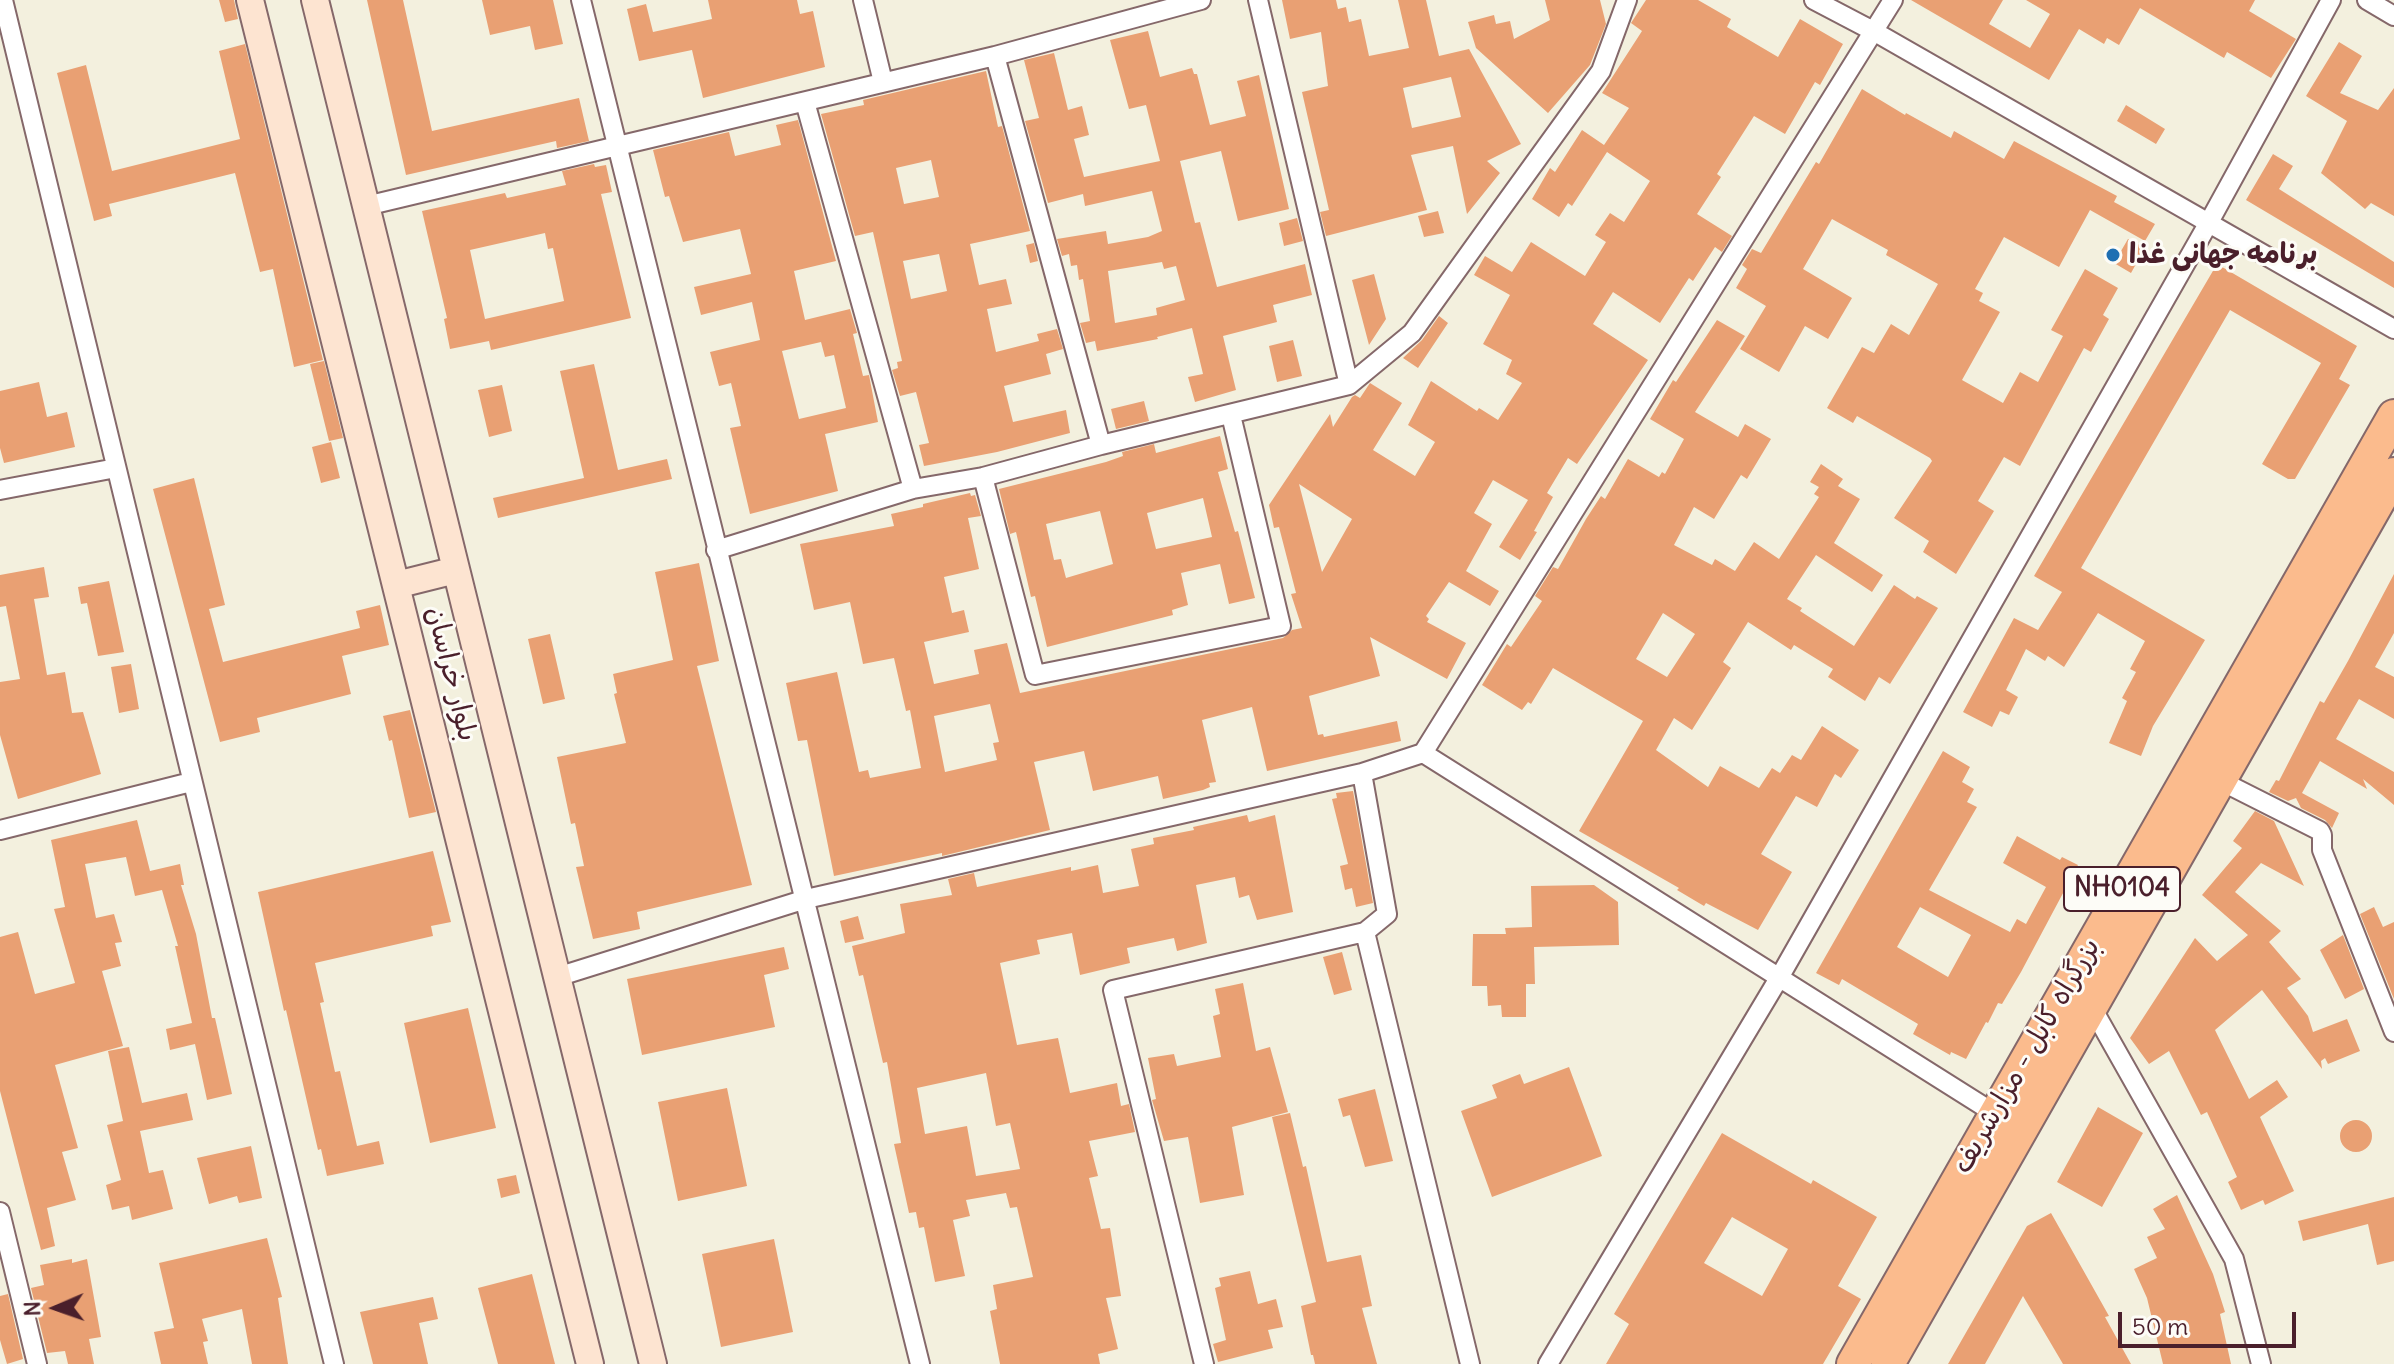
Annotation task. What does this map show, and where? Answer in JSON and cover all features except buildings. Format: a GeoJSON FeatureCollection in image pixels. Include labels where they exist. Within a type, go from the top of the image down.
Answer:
{"type":"FeatureCollection","features":[{"type":"Feature","properties":{"kind":"highway","name":"بزرگراه کابل - مزارشریف"},"geometry":{"type":"LineString","coordinates":[[1853,1364],[2394,416]]}},
{"type":"Feature","properties":{"kind":"highway","name":"بزرگراه کابل - مزارشریف"},"geometry":{"type":"LineString","coordinates":[[1888,1364],[2394,474]]}},
{"type":"Feature","properties":{"kind":"main road","name":"بلوار خراسان"},"geometry":{"type":"LineString","coordinates":[[250,0],[590,1364]]}},
{"type":"Feature","properties":{"kind":"main road","name":"بلوار خراسان"},"geometry":{"type":"LineString","coordinates":[[315,0],[653,1364]]}},
{"type":"Feature","properties":{"kind":"main road"},"geometry":{"type":"LineString","coordinates":[[396,585],[456,570]]}},
{"type":"Feature","properties":{"kind":"street"},"geometry":{"type":"LineString","coordinates":[[3,0],[334,1364]]}},
{"type":"Feature","properties":{"kind":"street"},"geometry":{"type":"LineString","coordinates":[[581,0],[920,1364]]}},
{"type":"Feature","properties":{"kind":"street"},"geometry":{"type":"LineString","coordinates":[[863,0],[883,82]]}},
{"type":"Feature","properties":{"kind":"street"},"geometry":{"type":"LineString","coordinates":[[366,206],[995,56],[1201,0]]}},
{"type":"Feature","properties":{"kind":"street"},"geometry":{"type":"LineString","coordinates":[[1258,0],[1349,385]]}},
{"type":"Feature","properties":{"kind":"street"},"geometry":{"type":"LineString","coordinates":[[716,550],[913,489],[983,477],[1349,385],[1412,333],[1601,71],[1627,0]]}},
{"type":"Feature","properties":{"kind":"street"},"geometry":{"type":"LineString","coordinates":[[1814,0],[2394,329]]}},
{"type":"Feature","properties":{"kind":"street"},"geometry":{"type":"LineString","coordinates":[[557,977],[806,899],[1362,773],[1423,753],[1893,0]]}},
{"type":"Feature","properties":{"kind":"street"},"geometry":{"type":"LineString","coordinates":[[1548,1364],[1779,978],[2208,224],[2331,0]]}},
{"type":"Feature","properties":{"kind":"street"},"geometry":{"type":"LineString","coordinates":[[2367,0],[2394,16]]}},
{"type":"Feature","properties":{"kind":"street"},"geometry":{"type":"LineString","coordinates":[[995,56],[1101,445]]}},
{"type":"Feature","properties":{"kind":"street"},"geometry":{"type":"LineString","coordinates":[[805,102],[913,489]]}},
{"type":"Feature","properties":{"kind":"street"},"geometry":{"type":"LineString","coordinates":[[983,477],[1035,675],[1281,626],[1231,415]]}},
{"type":"Feature","properties":{"kind":"street"},"geometry":{"type":"LineString","coordinates":[[0,490],[116,468]]}},
{"type":"Feature","properties":{"kind":"street"},"geometry":{"type":"LineString","coordinates":[[1423,753],[1994,1113]]}},
{"type":"Feature","properties":{"kind":"street"},"geometry":{"type":"LineString","coordinates":[[1204,1364],[1113,990],[1365,932],[1387,914],[1362,773]]}},
{"type":"Feature","properties":{"kind":"street"},"geometry":{"type":"LineString","coordinates":[[2219,780],[2320,831],[2322,850],[2394,1032]]}},
{"type":"Feature","properties":{"kind":"street"},"geometry":{"type":"LineString","coordinates":[[0,830],[191,782]]}},
{"type":"Feature","properties":{"kind":"street"},"geometry":{"type":"LineString","coordinates":[[1365,932],[1470,1364]]}},
{"type":"Feature","properties":{"kind":"street"},"geometry":{"type":"LineString","coordinates":[[2091,1006],[2234,1259],[2261,1364]]}},
{"type":"Feature","properties":{"kind":"street"},"geometry":{"type":"LineString","coordinates":[[0,1212],[37,1364]]}},
{"type":"Feature","properties":{"kind":"place","name":"برنامه جهانی غذا"},"geometry":{"type":"Point","coordinates":[2113,255]}}]}
